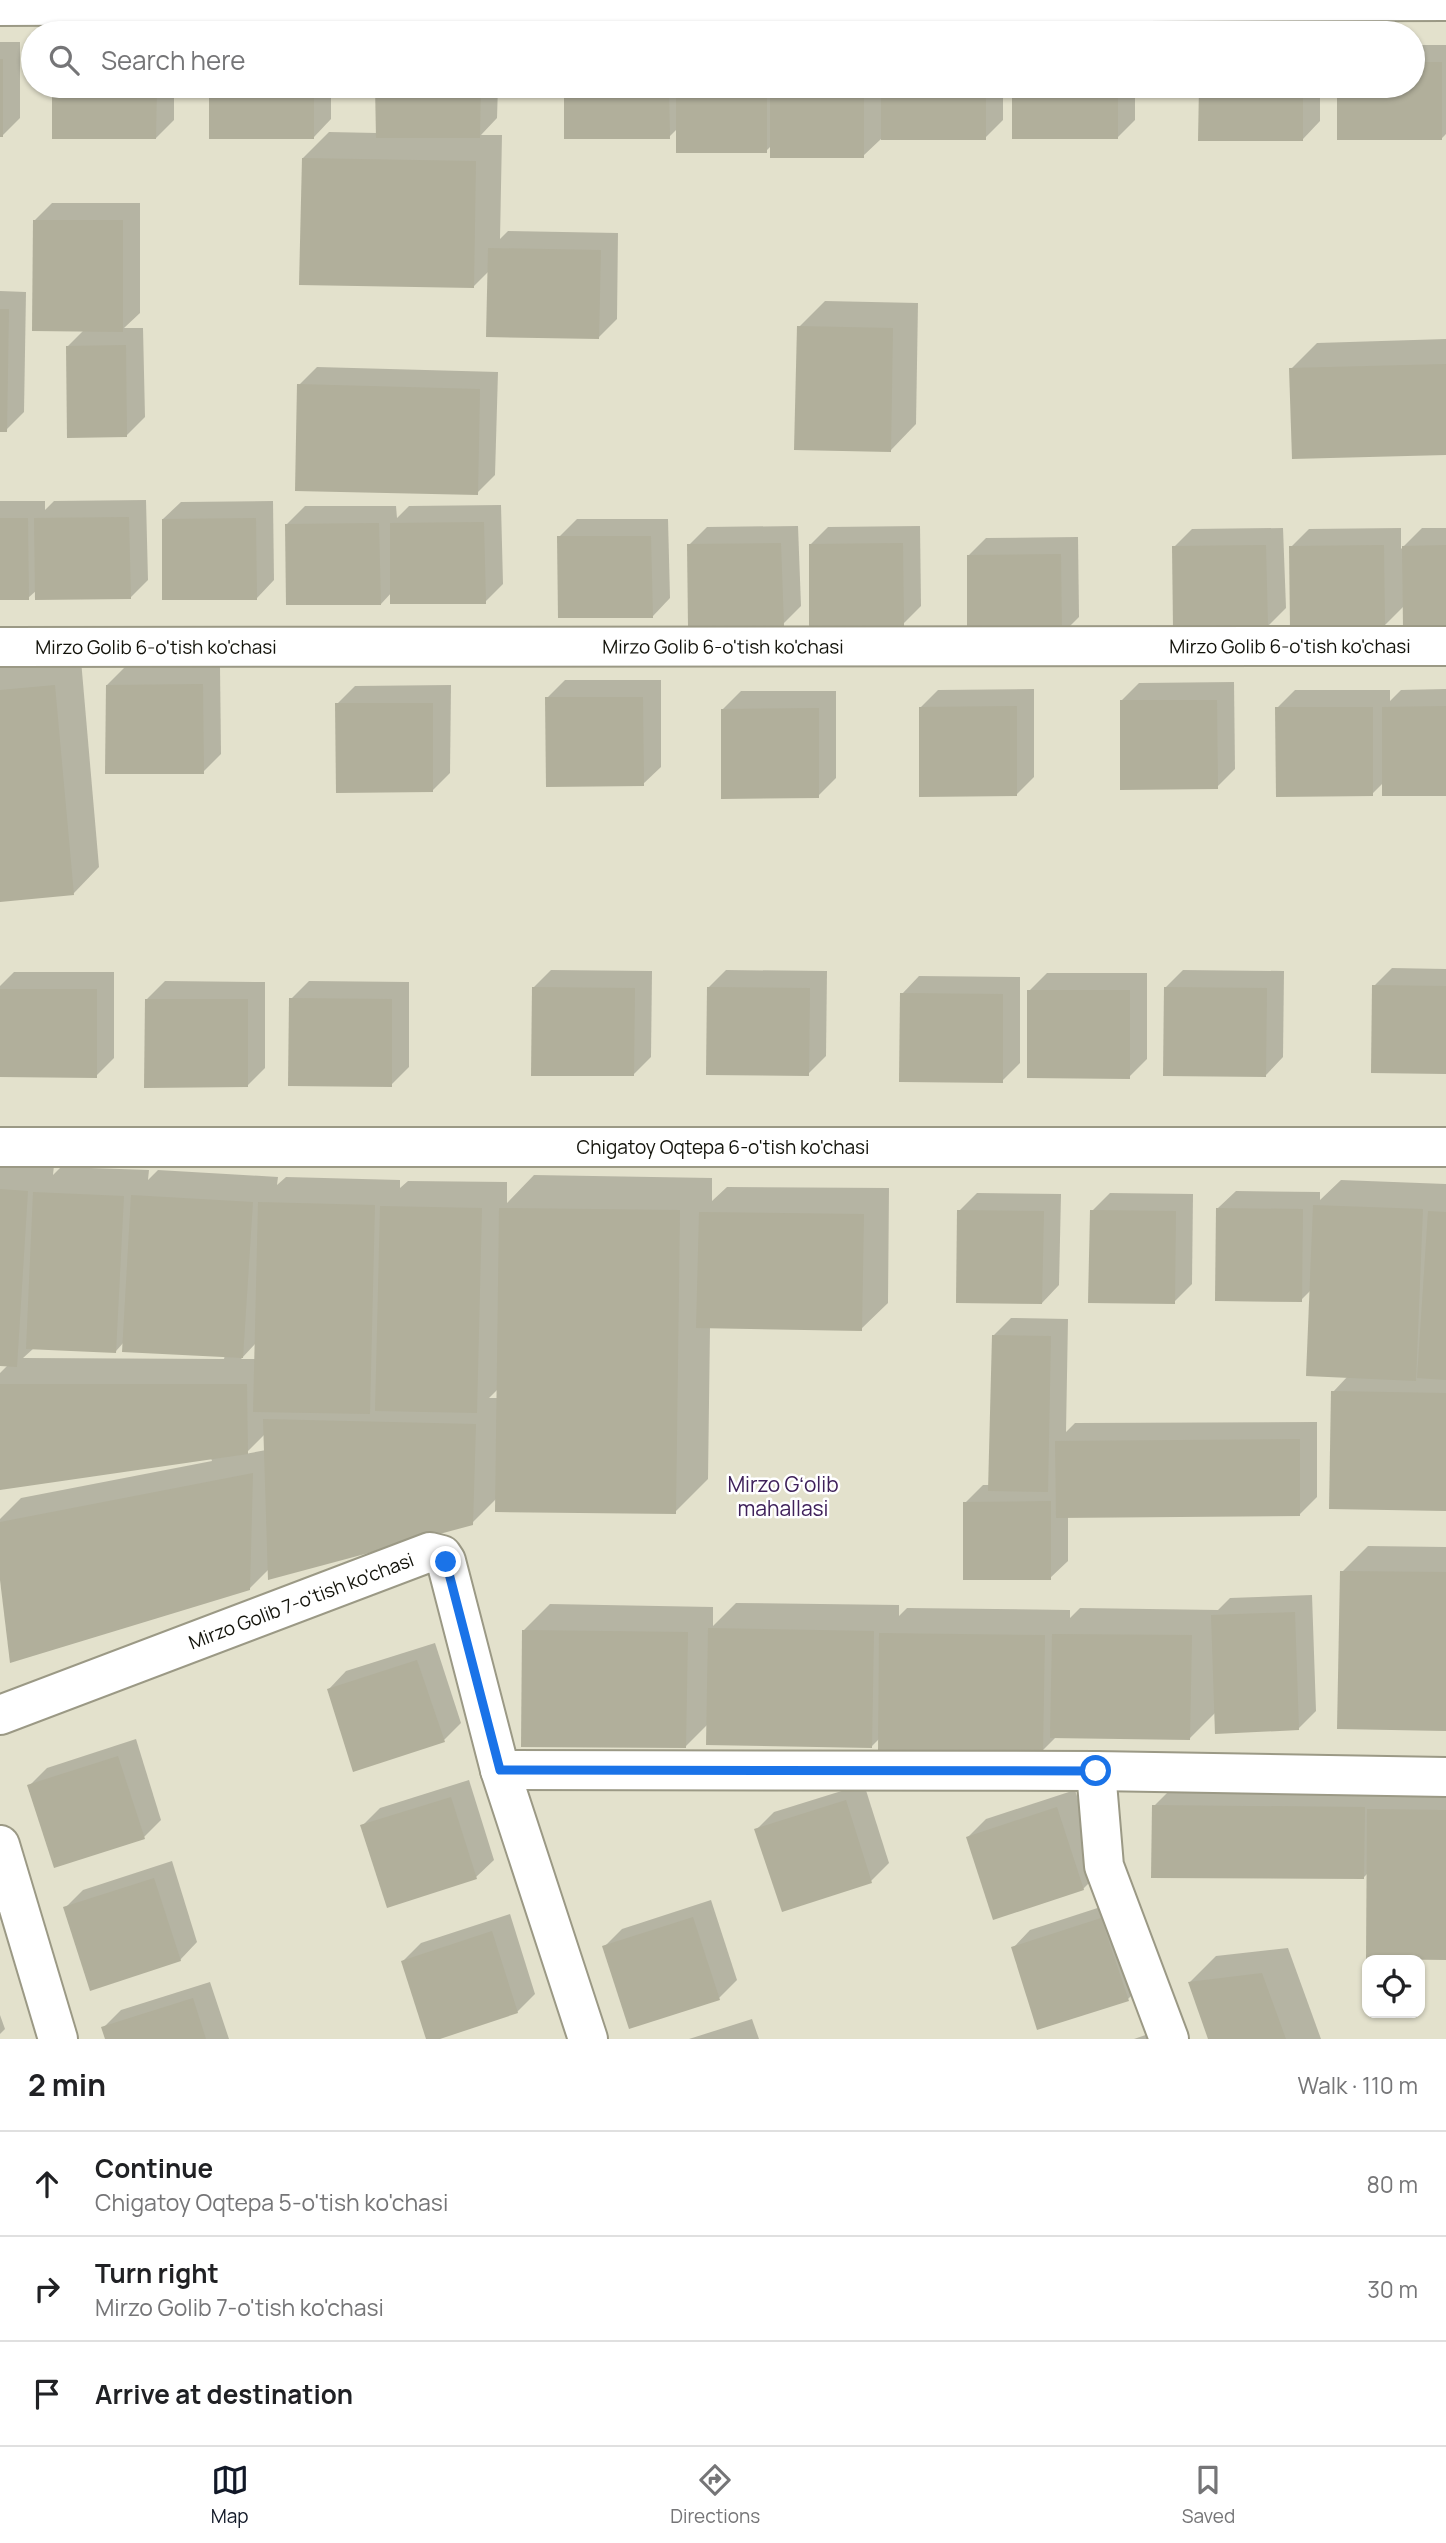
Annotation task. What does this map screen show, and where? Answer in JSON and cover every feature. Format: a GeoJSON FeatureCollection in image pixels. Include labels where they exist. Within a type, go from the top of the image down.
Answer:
{"type":"FeatureCollection","features":[{"type":"Feature","properties":{"kind":"street"},"geometry":{"type":"LineString","coordinates":[[0,6],[1446,1]]}},
{"type":"Feature","properties":{"kind":"street","name":"Mirzo Golib 6-o'tish ko'chasi"},"geometry":{"type":"LineString","coordinates":[[0,647],[1446,646]]}},
{"type":"Feature","properties":{"kind":"street","name":"Chigatoy Oqtepa 6-o'tish ko'chasi"},"geometry":{"type":"LineString","coordinates":[[0,1147],[1446,1147]]}},
{"type":"Feature","properties":{"kind":"street","name":"Mirzo Golib 7-o'tish ko'chasi"},"geometry":{"type":"LineString","coordinates":[[0,1715],[430,1552],[442,1555],[500,1770],[588,2039]]}},
{"type":"Feature","properties":{"kind":"street"},"geometry":{"type":"LineString","coordinates":[[500,1770],[1096,1771],[1446,1777]]}},
{"type":"Feature","properties":{"kind":"street"},"geometry":{"type":"LineString","coordinates":[[1096,1771],[1104,1866],[1169,2039]]}},
{"type":"Feature","properties":{"kind":"street"},"geometry":{"type":"LineString","coordinates":[[0,1845],[58,2039]]}},
{"type":"Feature","properties":{"kind":"building"},"geometry":{"type":"Polygon","coordinates":[[[0,59],[3,59],[3,137],[0,137],[0,59]]]}},
{"type":"Feature","properties":{"kind":"building"},"geometry":{"type":"Polygon","coordinates":[[[1425,62],[1442,62],[1442,140],[1337,140],[1337,98],[1425,98],[1425,62]]]}},
{"type":"Feature","properties":{"kind":"building"},"geometry":{"type":"Polygon","coordinates":[[[52,98],[157,98],[156,139],[52,139],[52,98]]]}},
{"type":"Feature","properties":{"kind":"building"},"geometry":{"type":"Polygon","coordinates":[[[209,98],[314,98],[314,139],[209,139],[209,98]]]}},
{"type":"Feature","properties":{"kind":"building"},"geometry":{"type":"Polygon","coordinates":[[[375,98],[481,98],[480,138],[376,138],[375,98]]]}},
{"type":"Feature","properties":{"kind":"building"},"geometry":{"type":"Polygon","coordinates":[[[564,98],[669,98],[670,139],[564,139],[564,98]]]}},
{"type":"Feature","properties":{"kind":"building"},"geometry":{"type":"Polygon","coordinates":[[[676,98],[767,98],[767,153],[676,153],[676,98]]]}},
{"type":"Feature","properties":{"kind":"building"},"geometry":{"type":"Polygon","coordinates":[[[770,98],[864,98],[864,158],[770,158],[770,98]]]}},
{"type":"Feature","properties":{"kind":"building"},"geometry":{"type":"Polygon","coordinates":[[[881,98],[986,98],[986,140],[881,140],[881,98]]]}},
{"type":"Feature","properties":{"kind":"building"},"geometry":{"type":"Polygon","coordinates":[[[1012,98],[1118,98],[1118,139],[1012,139],[1012,98]]]}},
{"type":"Feature","properties":{"kind":"building"},"geometry":{"type":"Polygon","coordinates":[[[1199,98],[1303,98],[1303,141],[1198,141],[1199,98]]]}},
{"type":"Feature","properties":{"kind":"building"},"geometry":{"type":"Polygon","coordinates":[[[302,158],[476,161],[474,288],[299,285],[302,158]]]}},
{"type":"Feature","properties":{"kind":"building"},"geometry":{"type":"Polygon","coordinates":[[[33,220],[123,220],[123,332],[32,331],[33,220]]]}},
{"type":"Feature","properties":{"kind":"building"},"geometry":{"type":"Polygon","coordinates":[[[488,248],[601,250],[599,339],[486,337],[488,248]]]}},
{"type":"Feature","properties":{"kind":"building"},"geometry":{"type":"Polygon","coordinates":[[[0,309],[9,309],[7,432],[0,432],[0,309]]]}},
{"type":"Feature","properties":{"kind":"building"},"geometry":{"type":"Polygon","coordinates":[[[797,326],[893,328],[891,452],[794,450],[797,326]]]}},
{"type":"Feature","properties":{"kind":"building"},"geometry":{"type":"Polygon","coordinates":[[[126,345],[127,437],[67,438],[66,346],[126,345]]]}},
{"type":"Feature","properties":{"kind":"building"},"geometry":{"type":"Polygon","coordinates":[[[1446,364],[1446,455],[1292,459],[1289,368],[1446,364]]]}},
{"type":"Feature","properties":{"kind":"building"},"geometry":{"type":"Polygon","coordinates":[[[297,384],[480,389],[478,495],[295,491],[297,384]]]}},
{"type":"Feature","properties":{"kind":"building"},"geometry":{"type":"Polygon","coordinates":[[[129,517],[131,599],[35,600],[34,518],[129,517]]]}},
{"type":"Feature","properties":{"kind":"building"},"geometry":{"type":"Polygon","coordinates":[[[0,518],[28,518],[29,600],[0,600],[0,518]]]}},
{"type":"Feature","properties":{"kind":"building"},"geometry":{"type":"Polygon","coordinates":[[[256,518],[257,600],[162,600],[162,519],[256,518]]]}},
{"type":"Feature","properties":{"kind":"building"},"geometry":{"type":"Polygon","coordinates":[[[484,522],[486,604],[390,604],[390,523],[484,522]]]}},
{"type":"Feature","properties":{"kind":"building"},"geometry":{"type":"Polygon","coordinates":[[[379,523],[381,605],[286,605],[285,524],[379,523]]]}},
{"type":"Feature","properties":{"kind":"building"},"geometry":{"type":"Polygon","coordinates":[[[557,536],[651,536],[653,618],[558,618],[557,536]]]}},
{"type":"Feature","properties":{"kind":"building"},"geometry":{"type":"Polygon","coordinates":[[[781,543],[784,626],[688,626],[687,544],[781,543]]]}},
{"type":"Feature","properties":{"kind":"building"},"geometry":{"type":"Polygon","coordinates":[[[903,543],[904,626],[809,626],[809,544],[903,543]]]}},
{"type":"Feature","properties":{"kind":"building"},"geometry":{"type":"Polygon","coordinates":[[[1266,545],[1268,627],[1173,628],[1172,546],[1266,545]]]}},
{"type":"Feature","properties":{"kind":"building"},"geometry":{"type":"Polygon","coordinates":[[[1384,545],[1385,627],[1290,628],[1289,546],[1384,545]]]}},
{"type":"Feature","properties":{"kind":"building"},"geometry":{"type":"Polygon","coordinates":[[[1446,545],[1446,627],[1403,627],[1402,546],[1446,545]]]}},
{"type":"Feature","properties":{"kind":"building"},"geometry":{"type":"Polygon","coordinates":[[[1061,554],[1062,636],[967,637],[967,555],[1061,554]]]}},
{"type":"Feature","properties":{"kind":"building"},"geometry":{"type":"Polygon","coordinates":[[[203,684],[204,774],[105,774],[106,685],[203,684]]]}},
{"type":"Feature","properties":{"kind":"building"},"geometry":{"type":"Polygon","coordinates":[[[55,685],[74,895],[0,902],[0,690],[55,685]]]}},
{"type":"Feature","properties":{"kind":"building"},"geometry":{"type":"Polygon","coordinates":[[[545,697],[643,697],[644,786],[546,787],[545,697]]]}},
{"type":"Feature","properties":{"kind":"building"},"geometry":{"type":"Polygon","coordinates":[[[1120,700],[1217,700],[1218,789],[1120,790],[1120,700]]]}},
{"type":"Feature","properties":{"kind":"building"},"geometry":{"type":"Polygon","coordinates":[[[335,703],[433,703],[433,792],[336,793],[335,703]]]}},
{"type":"Feature","properties":{"kind":"building"},"geometry":{"type":"Polygon","coordinates":[[[1017,706],[1017,796],[919,797],[919,707],[1017,706]]]}},
{"type":"Feature","properties":{"kind":"building"},"geometry":{"type":"Polygon","coordinates":[[[1446,706],[1446,796],[1382,796],[1382,707],[1446,706]]]}},
{"type":"Feature","properties":{"kind":"building"},"geometry":{"type":"Polygon","coordinates":[[[1275,707],[1373,707],[1373,796],[1276,797],[1275,707]]]}},
{"type":"Feature","properties":{"kind":"building"},"geometry":{"type":"Polygon","coordinates":[[[819,708],[819,798],[721,799],[721,709],[819,708]]]}},
{"type":"Feature","properties":{"kind":"building"},"geometry":{"type":"Polygon","coordinates":[[[1372,985],[1446,986],[1446,1074],[1371,1073],[1372,985]]]}},
{"type":"Feature","properties":{"kind":"building"},"geometry":{"type":"Polygon","coordinates":[[[532,987],[635,988],[634,1076],[531,1076],[532,987]]]}},
{"type":"Feature","properties":{"kind":"building"},"geometry":{"type":"Polygon","coordinates":[[[707,987],[810,988],[809,1076],[706,1075],[707,987]]]}},
{"type":"Feature","properties":{"kind":"building"},"geometry":{"type":"Polygon","coordinates":[[[1164,987],[1267,988],[1266,1077],[1163,1076],[1164,987]]]}},
{"type":"Feature","properties":{"kind":"building"},"geometry":{"type":"Polygon","coordinates":[[[0,989],[97,989],[97,1078],[0,1077],[0,989]]]}},
{"type":"Feature","properties":{"kind":"building"},"geometry":{"type":"Polygon","coordinates":[[[1027,990],[1130,990],[1130,1079],[1027,1078],[1027,990]]]}},
{"type":"Feature","properties":{"kind":"building"},"geometry":{"type":"Polygon","coordinates":[[[900,993],[1003,994],[1003,1083],[899,1082],[900,993]]]}},
{"type":"Feature","properties":{"kind":"building"},"geometry":{"type":"Polygon","coordinates":[[[289,998],[392,999],[392,1087],[288,1086],[289,998]]]}},
{"type":"Feature","properties":{"kind":"building"},"geometry":{"type":"Polygon","coordinates":[[[145,999],[248,999],[248,1087],[144,1088],[145,999]]]}},
{"type":"Feature","properties":{"kind":"building"},"geometry":{"type":"Polygon","coordinates":[[[0,1189],[28,1191],[17,1367],[0,1366],[0,1189]]]}},
{"type":"Feature","properties":{"kind":"building"},"geometry":{"type":"Polygon","coordinates":[[[33,1192],[124,1196],[116,1353],[26,1349],[33,1192]]]}},
{"type":"Feature","properties":{"kind":"building"},"geometry":{"type":"Polygon","coordinates":[[[131,1195],[253,1202],[243,1358],[122,1352],[131,1195]]]}},
{"type":"Feature","properties":{"kind":"building"},"geometry":{"type":"Polygon","coordinates":[[[258,1202],[375,1205],[370,1414],[253,1412],[258,1202]]]}},
{"type":"Feature","properties":{"kind":"building"},"geometry":{"type":"Polygon","coordinates":[[[1313,1205],[1423,1209],[1416,1381],[1306,1376],[1313,1205]]]}},
{"type":"Feature","properties":{"kind":"building"},"geometry":{"type":"Polygon","coordinates":[[[380,1206],[482,1208],[477,1413],[375,1411],[380,1206]]]}},
{"type":"Feature","properties":{"kind":"building"},"geometry":{"type":"Polygon","coordinates":[[[499,1208],[680,1210],[676,1514],[495,1512],[499,1208]]]}},
{"type":"Feature","properties":{"kind":"building"},"geometry":{"type":"Polygon","coordinates":[[[1216,1208],[1303,1209],[1302,1302],[1215,1301],[1216,1208]]]}},
{"type":"Feature","properties":{"kind":"building"},"geometry":{"type":"Polygon","coordinates":[[[957,1210],[1044,1211],[1042,1304],[956,1303],[957,1210]]]}},
{"type":"Feature","properties":{"kind":"building"},"geometry":{"type":"Polygon","coordinates":[[[1090,1210],[1176,1211],[1175,1304],[1088,1303],[1090,1210]]]}},
{"type":"Feature","properties":{"kind":"building"},"geometry":{"type":"Polygon","coordinates":[[[1428,1211],[1446,1212],[1446,1380],[1417,1378],[1428,1211]]]}},
{"type":"Feature","properties":{"kind":"building"},"geometry":{"type":"Polygon","coordinates":[[[699,1212],[864,1214],[862,1331],[696,1328],[699,1212]]]}},
{"type":"Feature","properties":{"kind":"building"},"geometry":{"type":"Polygon","coordinates":[[[992,1335],[1051,1336],[1048,1492],[988,1491],[992,1335]]]}},
{"type":"Feature","properties":{"kind":"building"},"geometry":{"type":"Polygon","coordinates":[[[0,1384],[247,1384],[248,1454],[0,1490],[0,1384]]]}},
{"type":"Feature","properties":{"kind":"building"},"geometry":{"type":"Polygon","coordinates":[[[1331,1391],[1446,1393],[1446,1511],[1329,1509],[1331,1391]]]}},
{"type":"Feature","properties":{"kind":"building"},"geometry":{"type":"Polygon","coordinates":[[[263,1419],[476,1424],[473,1525],[268,1580],[263,1419]]]}},
{"type":"Feature","properties":{"kind":"building"},"geometry":{"type":"Polygon","coordinates":[[[1300,1439],[1300,1516],[1056,1518],[1055,1441],[1300,1439]]]}},
{"type":"Feature","properties":{"kind":"building"},"geometry":{"type":"Polygon","coordinates":[[[253,1473],[250,1590],[10,1663],[0,1580],[0,1522],[253,1473]]]}},
{"type":"Feature","properties":{"kind":"building"},"geometry":{"type":"Polygon","coordinates":[[[1051,1501],[1051,1580],[963,1580],[963,1502],[1051,1501]]]}},
{"type":"Feature","properties":{"kind":"building"},"geometry":{"type":"Polygon","coordinates":[[[1340,1571],[1446,1572],[1446,1731],[1337,1729],[1340,1571]]]}},
{"type":"Feature","properties":{"kind":"building"},"geometry":{"type":"Polygon","coordinates":[[[1295,1612],[1299,1730],[1215,1734],[1211,1615],[1295,1612]]]}},
{"type":"Feature","properties":{"kind":"building"},"geometry":{"type":"Polygon","coordinates":[[[708,1628],[874,1631],[872,1748],[706,1745],[708,1628]]]}},
{"type":"Feature","properties":{"kind":"building"},"geometry":{"type":"Polygon","coordinates":[[[522,1630],[688,1632],[686,1748],[521,1747],[522,1630]]]}},
{"type":"Feature","properties":{"kind":"building"},"geometry":{"type":"Polygon","coordinates":[[[879,1633],[1045,1635],[1043,1752],[878,1751],[879,1633]]]}},
{"type":"Feature","properties":{"kind":"building"},"geometry":{"type":"Polygon","coordinates":[[[1052,1634],[1192,1635],[1190,1740],[1050,1738],[1052,1634]]]}},
{"type":"Feature","properties":{"kind":"building"},"geometry":{"type":"Polygon","coordinates":[[[417,1660],[445,1742],[353,1772],[327,1689],[417,1660]]]}},
{"type":"Feature","properties":{"kind":"building"},"geometry":{"type":"Polygon","coordinates":[[[118,1756],[145,1839],[54,1868],[27,1785],[118,1756]]]}},
{"type":"Feature","properties":{"kind":"building"},"geometry":{"type":"Polygon","coordinates":[[[451,1797],[477,1879],[387,1908],[360,1825],[451,1797]]]}},
{"type":"Feature","properties":{"kind":"building"},"geometry":{"type":"Polygon","coordinates":[[[846,1800],[872,1883],[782,1912],[754,1829],[846,1800]]]}},
{"type":"Feature","properties":{"kind":"building"},"geometry":{"type":"Polygon","coordinates":[[[1152,1805],[1365,1807],[1364,1879],[1151,1878],[1152,1805]]]}},
{"type":"Feature","properties":{"kind":"building"},"geometry":{"type":"Polygon","coordinates":[[[1057,1807],[1084,1890],[993,1920],[966,1837],[1057,1807]]]}},
{"type":"Feature","properties":{"kind":"building"},"geometry":{"type":"Polygon","coordinates":[[[1367,1809],[1446,1810],[1446,1960],[1425,1960],[1425,1955],[1366,1955],[1367,1809]]]}},
{"type":"Feature","properties":{"kind":"building"},"geometry":{"type":"Polygon","coordinates":[[[154,1878],[181,1961],[90,1991],[63,1907],[154,1878]]]}},
{"type":"Feature","properties":{"kind":"building"},"geometry":{"type":"Polygon","coordinates":[[[693,1917],[720,2000],[629,2029],[602,1946],[693,1917]]]}},
{"type":"Feature","properties":{"kind":"building"},"geometry":{"type":"Polygon","coordinates":[[[1101,1918],[1129,2001],[1037,2030],[1011,1947],[1101,1918]]]}},
{"type":"Feature","properties":{"kind":"building"},"geometry":{"type":"Polygon","coordinates":[[[492,1931],[518,2013],[440,2039],[426,2039],[401,1961],[492,1931]]]}},
{"type":"Feature","properties":{"kind":"building"},"geometry":{"type":"Polygon","coordinates":[[[1262,1973],[1286,2039],[1208,2039],[1188,1982],[1262,1973]]]}},
{"type":"Feature","properties":{"kind":"building"},"geometry":{"type":"Polygon","coordinates":[[[193,1998],[206,2039],[105,2039],[101,2027],[193,1998]]]}},
{"type":"Feature","properties":{"kind":"district","name":"Mirzo Gʻolib mahallasi"},"geometry":{"type":"Point","coordinates":[783,1497]}},
{"type":"Feature","properties":{"kind":"route"},"geometry":{"type":"LineString","coordinates":[[446,1562],[500,1770],[1096,1771]]}}]}
